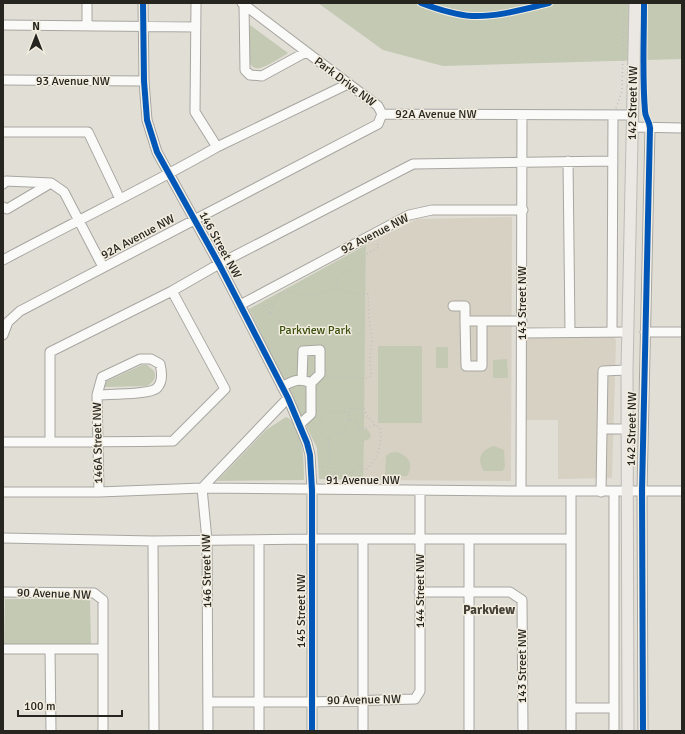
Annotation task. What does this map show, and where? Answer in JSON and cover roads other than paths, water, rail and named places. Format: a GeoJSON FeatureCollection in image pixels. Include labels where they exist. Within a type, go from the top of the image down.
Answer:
{"type":"FeatureCollection","features":[{"type":"Feature","properties":{"kind":"main road","name":"142 Street NW"},"geometry":{"type":"LineString","coordinates":[[628,731],[627,370],[633,115],[628,66],[635,3]]}},
{"type":"Feature","properties":{"kind":"street"},"geometry":{"type":"LineString","coordinates":[[86,25],[87,3]]}},
{"type":"Feature","properties":{"kind":"street","name":"146 Street NW"},"geometry":{"type":"LineString","coordinates":[[143,3],[144,81],[147,120],[157,152],[219,264],[288,398],[307,443],[310,455],[312,490]]}},
{"type":"Feature","properties":{"kind":"street"},"geometry":{"type":"LineString","coordinates":[[196,3],[195,112],[217,147]]}},
{"type":"Feature","properties":{"kind":"street","name":"Park Drive NW"},"geometry":{"type":"LineString","coordinates":[[243,4],[245,70],[250,75],[262,76],[306,52]]}},
{"type":"Feature","properties":{"kind":"street","name":"Park Drive NW"},"geometry":{"type":"LineString","coordinates":[[243,4],[378,106],[382,114]]}},
{"type":"Feature","properties":{"kind":"street"},"geometry":{"type":"LineString","coordinates":[[3,25],[143,27],[196,26]]}},
{"type":"Feature","properties":{"kind":"street","name":"93 Avenue NW"},"geometry":{"type":"LineString","coordinates":[[3,80],[144,81]]}},
{"type":"Feature","properties":{"kind":"street"},"geometry":{"type":"LineString","coordinates":[[3,260],[120,198],[169,174],[217,147],[348,84]]}},
{"type":"Feature","properties":{"kind":"street","name":"92A Avenue NW"},"geometry":{"type":"LineString","coordinates":[[3,335],[8,322],[20,311],[378,124],[382,114],[633,115]]}},
{"type":"Feature","properties":{"kind":"street","name":"143 Street NW"},"geometry":{"type":"LineString","coordinates":[[521,491],[522,115]]}},
{"type":"Feature","properties":{"kind":"street","name":"142 Street NW"},"geometry":{"type":"LineString","coordinates":[[612,332],[613,115]]}},
{"type":"Feature","properties":{"kind":"street"},"geometry":{"type":"LineString","coordinates":[[632,127],[682,128]]}},
{"type":"Feature","properties":{"kind":"street","name":"142 Street NW"},"geometry":{"type":"LineString","coordinates":[[643,731],[642,491],[650,128]]}},
{"type":"Feature","properties":{"kind":"street"},"geometry":{"type":"LineString","coordinates":[[3,132],[88,132],[120,198]]}},
{"type":"Feature","properties":{"kind":"street"},"geometry":{"type":"LineString","coordinates":[[568,161],[570,332]]}},
{"type":"Feature","properties":{"kind":"street"},"geometry":{"type":"LineString","coordinates":[[50,442],[50,352],[413,164],[613,161]]}},
{"type":"Feature","properties":{"kind":"street"},"geometry":{"type":"LineString","coordinates":[[3,184],[6,181],[51,183],[64,192],[103,267]]}},
{"type":"Feature","properties":{"kind":"street"},"geometry":{"type":"LineString","coordinates":[[3,207],[7,209],[51,183]]}},
{"type":"Feature","properties":{"kind":"street","name":"92 Avenue NW"},"geometry":{"type":"LineString","coordinates":[[242,308],[372,235],[409,216],[432,210],[522,210]]}},
{"type":"Feature","properties":{"kind":"street"},"geometry":{"type":"LineString","coordinates":[[3,442],[173,441],[225,390],[172,290]]}},
{"type":"Feature","properties":{"kind":"street"},"geometry":{"type":"LineString","coordinates":[[452,306],[465,306],[466,366],[482,366],[482,321]]}},
{"type":"Feature","properties":{"kind":"street"},"geometry":{"type":"LineString","coordinates":[[465,321],[522,321]]}},
{"type":"Feature","properties":{"kind":"street"},"geometry":{"type":"LineString","coordinates":[[522,333],[628,332]]}},
{"type":"Feature","properties":{"kind":"street"},"geometry":{"type":"LineString","coordinates":[[645,332],[682,332]]}},
{"type":"Feature","properties":{"kind":"street"},"geometry":{"type":"LineString","coordinates":[[299,425],[311,414],[311,383],[320,374],[320,350],[303,351],[302,379]]}},
{"type":"Feature","properties":{"kind":"street","name":"146A Street NW"},"geometry":{"type":"LineString","coordinates":[[97,395],[149,392],[157,388],[160,381],[162,373],[160,364],[152,359],[140,359],[102,377],[97,395],[99,492]]}},
{"type":"Feature","properties":{"kind":"street"},"geometry":{"type":"LineString","coordinates":[[601,492],[603,371],[627,370]]}},
{"type":"Feature","properties":{"kind":"street"},"geometry":{"type":"LineString","coordinates":[[282,387],[291,382],[302,379],[311,383]]}},
{"type":"Feature","properties":{"kind":"street"},"geometry":{"type":"LineString","coordinates":[[202,488],[288,398]]}},
{"type":"Feature","properties":{"kind":"street"},"geometry":{"type":"LineString","coordinates":[[603,429],[627,429]]}},
{"type":"Feature","properties":{"kind":"street","name":"146 Street NW"},"geometry":{"type":"LineString","coordinates":[[202,488],[207,540],[208,731]]}},
{"type":"Feature","properties":{"kind":"street","name":"91 Avenue NW"},"geometry":{"type":"LineString","coordinates":[[3,492],[99,492],[202,488],[571,492],[682,491]]}},
{"type":"Feature","properties":{"kind":"street","name":"145 Street NW"},"geometry":{"type":"LineString","coordinates":[[312,490],[312,731]]}},
{"type":"Feature","properties":{"kind":"street","name":"144 Street NW"},"geometry":{"type":"LineString","coordinates":[[420,491],[420,691]]}},
{"type":"Feature","properties":{"kind":"street"},"geometry":{"type":"LineString","coordinates":[[571,492],[571,731]]}},
{"type":"Feature","properties":{"kind":"street"},"geometry":{"type":"LineString","coordinates":[[614,492],[614,731]]}},
{"type":"Feature","properties":{"kind":"street"},"geometry":{"type":"LineString","coordinates":[[3,538],[154,541],[312,539],[571,539]]}},
{"type":"Feature","properties":{"kind":"street"},"geometry":{"type":"LineString","coordinates":[[363,731],[364,539]]}},
{"type":"Feature","properties":{"kind":"street"},"geometry":{"type":"LineString","coordinates":[[469,539],[469,731]]}},
{"type":"Feature","properties":{"kind":"street"},"geometry":{"type":"LineString","coordinates":[[259,540],[259,731]]}},
{"type":"Feature","properties":{"kind":"street"},"geometry":{"type":"LineString","coordinates":[[154,541],[154,731]]}},
{"type":"Feature","properties":{"kind":"street","name":"90 Avenue NW"},"geometry":{"type":"LineString","coordinates":[[3,592],[94,593],[103,600],[103,649]]}},
{"type":"Feature","properties":{"kind":"street"},"geometry":{"type":"LineString","coordinates":[[420,592],[470,592]]}},
{"type":"Feature","properties":{"kind":"street","name":"143 Street NW"},"geometry":{"type":"LineString","coordinates":[[470,592],[510,592],[522,600],[523,731]]}},
{"type":"Feature","properties":{"kind":"street"},"geometry":{"type":"LineString","coordinates":[[3,649],[103,649],[103,731]]}},
{"type":"Feature","properties":{"kind":"street"},"geometry":{"type":"LineString","coordinates":[[50,649],[50,731]]}},
{"type":"Feature","properties":{"kind":"street","name":"90 Avenue NW"},"geometry":{"type":"LineString","coordinates":[[208,702],[312,702],[415,699],[420,691]]}},
{"type":"Feature","properties":{"kind":"street"},"geometry":{"type":"LineString","coordinates":[[571,708],[614,708]]}},
{"type":"Feature","properties":{"kind":"district","name":"Parkview"},"geometry":{"type":"Point","coordinates":[489,610]}},
{"type":"Feature","properties":{"kind":"park label","name":"Parkview Park"},"geometry":{"type":"Point","coordinates":[315,330]}}]}
